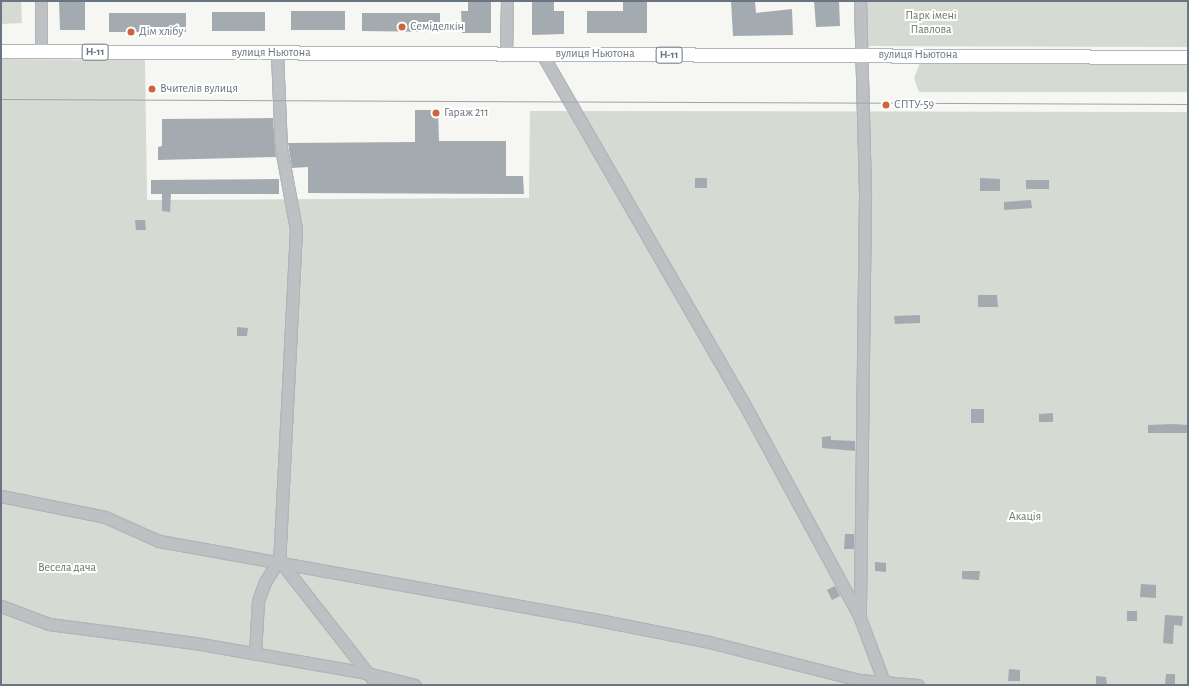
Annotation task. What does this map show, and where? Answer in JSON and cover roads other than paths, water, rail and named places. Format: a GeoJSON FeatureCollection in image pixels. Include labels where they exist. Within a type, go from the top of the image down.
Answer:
{"type":"FeatureCollection","features":[{"type":"Feature","properties":{"kind":"main road","name":"вулиця Ньютона"},"geometry":{"type":"LineString","coordinates":[[1,52],[1188,57]]}},
{"type":"Feature","properties":{"kind":"street"},"geometry":{"type":"LineString","coordinates":[[41,1],[41,52]]}},
{"type":"Feature","properties":{"kind":"street"},"geometry":{"type":"LineString","coordinates":[[506,54],[507,1]]}},
{"type":"Feature","properties":{"kind":"street"},"geometry":{"type":"LineString","coordinates":[[860,1],[860,56],[865,196],[860,618]]}},
{"type":"Feature","properties":{"kind":"street"},"geometry":{"type":"LineString","coordinates":[[255,654],[258,601],[265,582],[279,560],[296,229],[281,148],[277,53]]}},
{"type":"Feature","properties":{"kind":"street"},"geometry":{"type":"LineString","coordinates":[[542,54],[742,400],[860,618],[884,683]]}},
{"type":"Feature","properties":{"kind":"street"},"geometry":{"type":"LineString","coordinates":[[1,496],[105,517],[159,541],[279,560],[588,618],[719,645],[859,680],[918,685]]}},
{"type":"Feature","properties":{"kind":"street"},"geometry":{"type":"LineString","coordinates":[[279,560],[377,685]]}},
{"type":"Feature","properties":{"kind":"street"},"geometry":{"type":"LineString","coordinates":[[1,606],[49,624],[195,643],[367,672],[415,685]]}},
{"type":"Feature","properties":{"kind":"tram line"},"geometry":{"type":"LineString","coordinates":[[1,99],[1188,104]]}},
{"type":"Feature","properties":{"kind":"place","name":"Семіделкін"},"geometry":{"type":"Point","coordinates":[402,27]}},
{"type":"Feature","properties":{"kind":"place","name":"Дім хлібу"},"geometry":{"type":"Point","coordinates":[131,32]}},
{"type":"Feature","properties":{"kind":"place","name":"Вчителів вулиця"},"geometry":{"type":"Point","coordinates":[152,89]}},
{"type":"Feature","properties":{"kind":"place","name":"СПТУ-59"},"geometry":{"type":"Point","coordinates":[886,105]}},
{"type":"Feature","properties":{"kind":"place","name":"Гараж 211"},"geometry":{"type":"Point","coordinates":[436,113]}},
{"type":"Feature","properties":{"kind":"park label","name":"Парк імені Павлова"},"geometry":{"type":"Point","coordinates":[931,23]}},
{"type":"Feature","properties":{"kind":"park label","name":"Акація"},"geometry":{"type":"Point","coordinates":[1025,517]}},
{"type":"Feature","properties":{"kind":"park label","name":"Весела дача"},"geometry":{"type":"Point","coordinates":[67,568]}}]}
